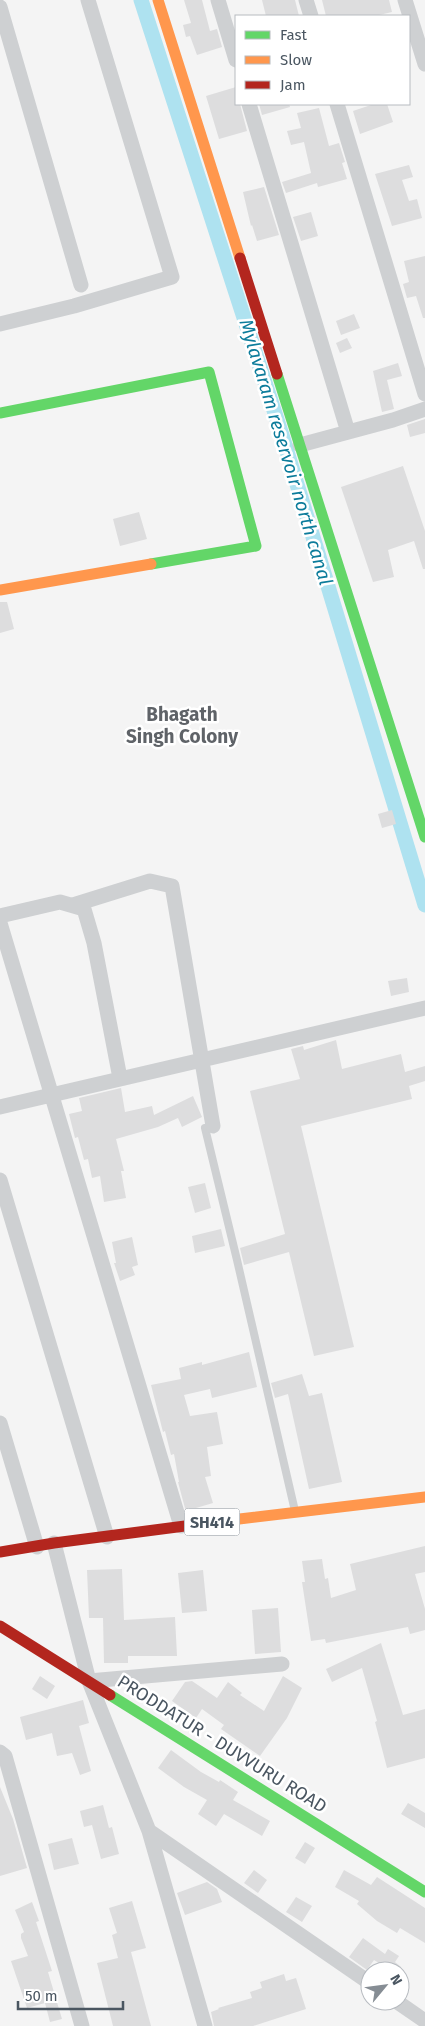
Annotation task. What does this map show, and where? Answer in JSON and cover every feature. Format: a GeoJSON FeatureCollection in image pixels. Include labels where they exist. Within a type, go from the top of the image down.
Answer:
{"type":"FeatureCollection","features":[{"type":"Feature","properties":{"kind":"main road"},"geometry":{"type":"LineString","coordinates":[[158,0],[425,837]]}},
{"type":"Feature","properties":{"kind":"main road"},"geometry":{"type":"LineString","coordinates":[[0,413],[209,372],[256,546],[0,590]]}},
{"type":"Feature","properties":{"kind":"main road","name":"SH414"},"geometry":{"type":"LineString","coordinates":[[0,1552],[181,1526],[425,1497]]}},
{"type":"Feature","properties":{"kind":"main road","name":"PRODDATUR - DUVVURU ROAD"},"geometry":{"type":"LineString","coordinates":[[0,1626],[425,1892]]}},
{"type":"Feature","properties":{"kind":"street"},"geometry":{"type":"LineString","coordinates":[[0,324],[74,306],[172,277],[88,0]]}},
{"type":"Feature","properties":{"kind":"street"},"geometry":{"type":"LineString","coordinates":[[218,0],[235,57]]}},
{"type":"Feature","properties":{"kind":"street"},"geometry":{"type":"LineString","coordinates":[[306,0],[311,15]]}},
{"type":"Feature","properties":{"kind":"street"},"geometry":{"type":"LineString","coordinates":[[406,0],[425,64]]}},
{"type":"Feature","properties":{"kind":"street"},"geometry":{"type":"LineString","coordinates":[[0,7],[81,285]]}},
{"type":"Feature","properties":{"kind":"street"},"geometry":{"type":"LineString","coordinates":[[249,105],[348,432]]}},
{"type":"Feature","properties":{"kind":"street"},"geometry":{"type":"LineString","coordinates":[[338,105],[425,394]]}},
{"type":"Feature","properties":{"kind":"street"},"geometry":{"type":"LineString","coordinates":[[300,445],[425,408]]}},
{"type":"Feature","properties":{"kind":"street"},"geometry":{"type":"LineString","coordinates":[[73,906],[150,881],[172,886],[202,1059],[209,1127]]}},
{"type":"Feature","properties":{"kind":"street"},"geometry":{"type":"LineString","coordinates":[[0,916],[60,902],[84,909],[94,943],[120,1078]]}},
{"type":"Feature","properties":{"kind":"street"},"geometry":{"type":"LineString","coordinates":[[0,923],[181,1526]]}},
{"type":"Feature","properties":{"kind":"street"},"geometry":{"type":"LineString","coordinates":[[0,1107],[425,1008]]}},
{"type":"Feature","properties":{"kind":"street"},"geometry":{"type":"LineString","coordinates":[[0,1180],[107,1537]]}},
{"type":"Feature","properties":{"kind":"street"},"geometry":{"type":"LineString","coordinates":[[0,1423],[37,1547]]}},
{"type":"Feature","properties":{"kind":"street"},"geometry":{"type":"LineString","coordinates":[[54,1543],[89,1681],[149,1830],[204,2026]]}},
{"type":"Feature","properties":{"kind":"street"},"geometry":{"type":"LineString","coordinates":[[89,1681],[282,1664]]}},
{"type":"Feature","properties":{"kind":"street"},"geometry":{"type":"LineString","coordinates":[[0,1752],[5,1756],[82,2026]]}},
{"type":"Feature","properties":{"kind":"street"},"geometry":{"type":"LineString","coordinates":[[149,1830],[360,1976]]}},
{"type":"Feature","properties":{"kind":"street"},"geometry":{"type":"LineString","coordinates":[[410,2011],[425,2021]]}},
{"type":"Feature","properties":{"kind":"lane"},"geometry":{"type":"LineString","coordinates":[[209,1127],[237,1260],[295,1512]]}},
{"type":"Feature","properties":{"kind":"building"},"geometry":{"type":"Polygon","coordinates":[[[184,0],[202,0],[210,31],[217,29],[222,47],[197,55],[190,36],[186,37],[183,25],[191,23],[184,0]]]}},
{"type":"Feature","properties":{"kind":"building"},"geometry":{"type":"Polygon","coordinates":[[[262,0],[295,0],[299,15],[266,15],[262,0]]]}},
{"type":"Feature","properties":{"kind":"building"},"geometry":{"type":"Polygon","coordinates":[[[322,0],[389,0],[392,12],[379,15],[326,15],[322,0]]]}},
{"type":"Feature","properties":{"kind":"building"},"geometry":{"type":"Polygon","coordinates":[[[235,87],[235,105],[240,105],[247,131],[219,139],[206,96],[235,87]]]}},
{"type":"Feature","properties":{"kind":"building"},"geometry":{"type":"Polygon","coordinates":[[[259,105],[289,105],[290,107],[262,115],[259,105]]]}},
{"type":"Feature","properties":{"kind":"building"},"geometry":{"type":"Polygon","coordinates":[[[371,105],[387,105],[393,122],[360,134],[353,111],[371,105]]]}},
{"type":"Feature","properties":{"kind":"building"},"geometry":{"type":"Polygon","coordinates":[[[319,108],[329,146],[339,143],[345,162],[342,163],[347,179],[318,187],[317,183],[286,193],[282,182],[311,173],[304,142],[291,145],[287,131],[301,128],[297,113],[319,108]]]}},
{"type":"Feature","properties":{"kind":"building"},"geometry":{"type":"Polygon","coordinates":[[[409,165],[413,177],[402,180],[409,201],[417,199],[422,218],[392,226],[375,174],[409,165]]]}},
{"type":"Feature","properties":{"kind":"building"},"geometry":{"type":"Polygon","coordinates":[[[264,187],[279,235],[257,241],[251,226],[243,192],[264,187]]]}},
{"type":"Feature","properties":{"kind":"building"},"geometry":{"type":"Polygon","coordinates":[[[311,212],[318,236],[301,241],[293,217],[311,212]]]}},
{"type":"Feature","properties":{"kind":"building"},"geometry":{"type":"Polygon","coordinates":[[[425,256],[425,318],[423,318],[416,296],[407,298],[403,284],[409,282],[404,261],[425,256]]]}},
{"type":"Feature","properties":{"kind":"building"},"geometry":{"type":"Polygon","coordinates":[[[354,314],[360,328],[341,335],[336,321],[354,314]]]}},
{"type":"Feature","properties":{"kind":"building"},"geometry":{"type":"Polygon","coordinates":[[[347,338],[352,348],[340,353],[336,343],[347,338]]]}},
{"type":"Feature","properties":{"kind":"building"},"geometry":{"type":"Polygon","coordinates":[[[398,363],[402,376],[387,380],[394,409],[382,412],[373,371],[398,363]]]}},
{"type":"Feature","properties":{"kind":"building"},"geometry":{"type":"Polygon","coordinates":[[[425,419],[425,433],[410,437],[407,425],[425,419]]]}},
{"type":"Feature","properties":{"kind":"building"},"geometry":{"type":"Polygon","coordinates":[[[403,466],[425,531],[425,569],[423,569],[414,541],[388,550],[394,577],[373,582],[341,487],[403,466]]]}},
{"type":"Feature","properties":{"kind":"building"},"geometry":{"type":"Polygon","coordinates":[[[139,512],[147,539],[120,546],[113,519],[139,512]]]}},
{"type":"Feature","properties":{"kind":"building"},"geometry":{"type":"Polygon","coordinates":[[[0,602],[7,602],[14,629],[0,633],[0,602]]]}},
{"type":"Feature","properties":{"kind":"building"},"geometry":{"type":"Polygon","coordinates":[[[392,810],[396,824],[382,828],[378,814],[392,810]]]}},
{"type":"Feature","properties":{"kind":"building"},"geometry":{"type":"Polygon","coordinates":[[[407,978],[409,992],[391,996],[388,981],[407,978]]]}},
{"type":"Feature","properties":{"kind":"building"},"geometry":{"type":"Polygon","coordinates":[[[336,1040],[342,1069],[401,1054],[405,1072],[425,1066],[425,1081],[409,1086],[412,1099],[301,1126],[354,1347],[314,1356],[289,1252],[244,1265],[240,1248],[285,1234],[250,1091],[300,1079],[291,1049],[303,1046],[304,1050],[336,1040]]]}},
{"type":"Feature","properties":{"kind":"building"},"geometry":{"type":"Polygon","coordinates":[[[121,1088],[125,1112],[152,1106],[154,1115],[193,1096],[202,1117],[182,1127],[178,1118],[158,1127],[116,1139],[124,1171],[121,1171],[126,1198],[104,1202],[100,1176],[92,1178],[88,1159],[84,1160],[78,1137],[75,1138],[69,1114],[82,1111],[79,1098],[121,1088]]]}},
{"type":"Feature","properties":{"kind":"building"},"geometry":{"type":"Polygon","coordinates":[[[205,1183],[211,1208],[195,1213],[188,1187],[205,1183]]]}},
{"type":"Feature","properties":{"kind":"building"},"geometry":{"type":"Polygon","coordinates":[[[221,1229],[225,1246],[195,1253],[192,1236],[221,1229]]]}},
{"type":"Feature","properties":{"kind":"building"},"geometry":{"type":"Polygon","coordinates":[[[132,1237],[138,1265],[132,1267],[135,1275],[120,1281],[114,1263],[116,1263],[112,1242],[132,1237]]]}},
{"type":"Feature","properties":{"kind":"building"},"geometry":{"type":"Polygon","coordinates":[[[249,1352],[257,1387],[212,1398],[210,1389],[184,1395],[190,1416],[217,1412],[223,1444],[207,1447],[211,1476],[205,1477],[213,1503],[186,1512],[178,1482],[174,1454],[171,1455],[165,1431],[163,1432],[151,1385],[181,1379],[179,1368],[202,1362],[202,1365],[249,1352]]]}},
{"type":"Feature","properties":{"kind":"building"},"geometry":{"type":"Polygon","coordinates":[[[302,1374],[309,1396],[322,1393],[342,1482],[309,1489],[288,1394],[275,1398],[271,1383],[302,1374]]]}},
{"type":"Feature","properties":{"kind":"building"},"geometry":{"type":"Polygon","coordinates":[[[425,1546],[425,1572],[415,1574],[425,1609],[425,1630],[410,1634],[408,1627],[326,1643],[325,1639],[311,1641],[302,1582],[305,1582],[302,1561],[322,1559],[325,1579],[328,1578],[331,1598],[356,1590],[350,1564],[425,1546]]]}},
{"type":"Feature","properties":{"kind":"building"},"geometry":{"type":"Polygon","coordinates":[[[122,1569],[124,1620],[175,1617],[177,1656],[128,1656],[128,1663],[104,1663],[103,1618],[89,1618],[87,1570],[122,1569]]]}},
{"type":"Feature","properties":{"kind":"building"},"geometry":{"type":"Polygon","coordinates":[[[203,1570],[207,1611],[182,1613],[178,1573],[203,1570]]]}},
{"type":"Feature","properties":{"kind":"building"},"geometry":{"type":"Polygon","coordinates":[[[278,1608],[281,1652],[255,1654],[252,1610],[278,1608]]]}},
{"type":"Feature","properties":{"kind":"building"},"geometry":{"type":"Polygon","coordinates":[[[381,1643],[403,1715],[425,1709],[425,1758],[387,1768],[375,1722],[377,1721],[362,1668],[332,1682],[326,1669],[381,1643]]]}},
{"type":"Feature","properties":{"kind":"building"},"geometry":{"type":"Polygon","coordinates":[[[40,1676],[55,1686],[47,1699],[32,1689],[40,1676]]]}},
{"type":"Feature","properties":{"kind":"building"},"geometry":{"type":"Polygon","coordinates":[[[283,1676],[302,1688],[287,1718],[260,1756],[221,1729],[224,1725],[202,1709],[196,1718],[172,1701],[185,1682],[192,1681],[217,1698],[228,1682],[242,1693],[240,1695],[264,1711],[283,1676]]]}},
{"type":"Feature","properties":{"kind":"building"},"geometry":{"type":"Polygon","coordinates":[[[83,1700],[89,1723],[79,1726],[91,1771],[80,1775],[72,1753],[57,1756],[52,1733],[26,1740],[20,1717],[83,1700]]]}},
{"type":"Feature","properties":{"kind":"building"},"geometry":{"type":"Polygon","coordinates":[[[171,1750],[201,1772],[219,1782],[220,1780],[238,1792],[233,1800],[270,1821],[262,1836],[224,1814],[216,1826],[198,1814],[207,1800],[184,1787],[158,1768],[171,1750]]]}},
{"type":"Feature","properties":{"kind":"building"},"geometry":{"type":"Polygon","coordinates":[[[0,1787],[13,1819],[27,1868],[0,1876],[0,1787]]]}},
{"type":"Feature","properties":{"kind":"building"},"geometry":{"type":"Polygon","coordinates":[[[408,1803],[425,1813],[425,1828],[401,1814],[408,1803]]]}},
{"type":"Feature","properties":{"kind":"building"},"geometry":{"type":"Polygon","coordinates":[[[103,1805],[109,1828],[112,1827],[119,1854],[101,1859],[92,1825],[84,1827],[80,1811],[103,1805]]]}},
{"type":"Feature","properties":{"kind":"building"},"geometry":{"type":"Polygon","coordinates":[[[72,1838],[79,1864],[54,1870],[48,1844],[72,1838]]]}},
{"type":"Feature","properties":{"kind":"building"},"geometry":{"type":"Polygon","coordinates":[[[305,1842],[315,1848],[305,1864],[295,1858],[305,1842]]]}},
{"type":"Feature","properties":{"kind":"building"},"geometry":{"type":"Polygon","coordinates":[[[254,1870],[267,1880],[258,1893],[244,1883],[254,1870]]]}},
{"type":"Feature","properties":{"kind":"building"},"geometry":{"type":"Polygon","coordinates":[[[344,1870],[371,1885],[377,1877],[425,1908],[425,1943],[400,1928],[397,1933],[377,1921],[357,1904],[359,1901],[335,1887],[344,1870]]]}},
{"type":"Feature","properties":{"kind":"building"},"geometry":{"type":"Polygon","coordinates":[[[207,1882],[217,1889],[222,1902],[185,1915],[177,1893],[207,1882]]]}},
{"type":"Feature","properties":{"kind":"building"},"geometry":{"type":"Polygon","coordinates":[[[296,1897],[312,1906],[302,1922],[286,1912],[296,1897]]]}},
{"type":"Feature","properties":{"kind":"building"},"geometry":{"type":"Polygon","coordinates":[[[132,1901],[146,1948],[131,1952],[151,2026],[113,2026],[97,1963],[118,1958],[112,1935],[117,1933],[109,1908],[132,1901]]]}},
{"type":"Feature","properties":{"kind":"building"},"geometry":{"type":"Polygon","coordinates":[[[32,1902],[39,1921],[36,1922],[52,1971],[48,1972],[62,2019],[50,2022],[45,2003],[27,2008],[11,1961],[28,1956],[21,1938],[21,1934],[24,1932],[15,1910],[32,1902]]]}},
{"type":"Feature","properties":{"kind":"building"},"geometry":{"type":"Polygon","coordinates":[[[363,1938],[385,1954],[388,1949],[399,1956],[396,1961],[360,1961],[360,1965],[349,1957],[363,1938]]]}},
{"type":"Feature","properties":{"kind":"building"},"geometry":{"type":"Polygon","coordinates":[[[284,1974],[286,1981],[296,1978],[306,2009],[253,2026],[214,2026],[211,2012],[218,2008],[252,1998],[250,1992],[262,1988],[260,1982],[284,1974]]]}},
{"type":"Feature","properties":{"kind":"waterway","name":"Mylavaram reservoir north canal"},"geometry":{"type":"LineString","coordinates":[[141,0],[282,435],[425,905]]}},
{"type":"Feature","properties":{"kind":"traffic: fast"},"geometry":{"type":"LineString","coordinates":[[0,413],[209,372],[256,546],[151,564]]}},
{"type":"Feature","properties":{"kind":"traffic: fast"},"geometry":{"type":"LineString","coordinates":[[277,374],[425,837]]}},
{"type":"Feature","properties":{"kind":"traffic: fast"},"geometry":{"type":"LineString","coordinates":[[110,1695],[425,1892]]}},
{"type":"Feature","properties":{"kind":"traffic: slow"},"geometry":{"type":"LineString","coordinates":[[158,0],[240,258]]}},
{"type":"Feature","properties":{"kind":"traffic: slow"},"geometry":{"type":"LineString","coordinates":[[0,590],[151,564]]}},
{"type":"Feature","properties":{"kind":"traffic: slow"},"geometry":{"type":"LineString","coordinates":[[231,1520],[425,1497]]}},
{"type":"Feature","properties":{"kind":"traffic: jam"},"geometry":{"type":"LineString","coordinates":[[240,258],[277,374]]}},
{"type":"Feature","properties":{"kind":"traffic: jam"},"geometry":{"type":"LineString","coordinates":[[0,1552],[54,1543],[231,1520]]}},
{"type":"Feature","properties":{"kind":"traffic: jam"},"geometry":{"type":"LineString","coordinates":[[0,1626],[110,1695]]}},
{"type":"Feature","properties":{"kind":"district","name":"Bhagath Singh Colony"},"geometry":{"type":"Point","coordinates":[182,725]}}]}
